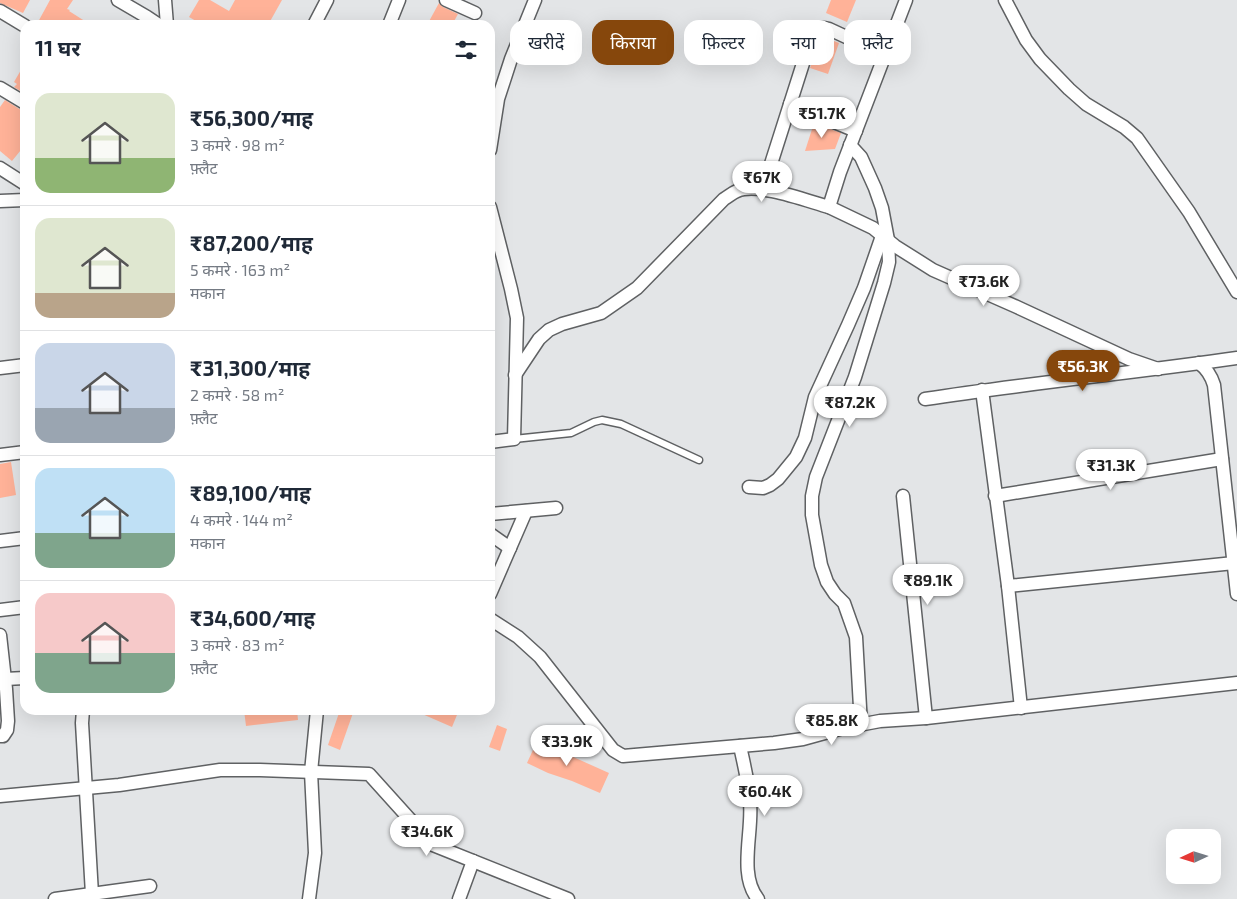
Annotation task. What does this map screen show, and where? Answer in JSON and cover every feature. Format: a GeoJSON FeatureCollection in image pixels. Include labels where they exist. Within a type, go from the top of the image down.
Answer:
{"type":"FeatureCollection","features":[{"type":"Feature","properties":{"kind":"street"},"geometry":{"type":"LineString","coordinates":[[118,0],[151,20]]}},
{"type":"Feature","properties":{"kind":"street"},"geometry":{"type":"LineString","coordinates":[[165,0],[167,20]]}},
{"type":"Feature","properties":{"kind":"street"},"geometry":{"type":"LineString","coordinates":[[317,20],[327,0]]}},
{"type":"Feature","properties":{"kind":"street"},"geometry":{"type":"LineString","coordinates":[[391,20],[399,0]]}},
{"type":"Feature","properties":{"kind":"street"},"geometry":{"type":"LineString","coordinates":[[446,0],[475,14]]}},
{"type":"Feature","properties":{"kind":"street"},"geometry":{"type":"LineString","coordinates":[[495,118],[498,99],[511,60],[535,0]]}},
{"type":"Feature","properties":{"kind":"street"},"geometry":{"type":"LineString","coordinates":[[898,20],[906,0]]}},
{"type":"Feature","properties":{"kind":"street"},"geometry":{"type":"LineString","coordinates":[[1005,0],[1026,40],[1040,59],[1086,104],[1124,126],[1137,138],[1189,212],[1237,292]]}},
{"type":"Feature","properties":{"kind":"street"},"geometry":{"type":"LineString","coordinates":[[0,11],[20,23]]}},
{"type":"Feature","properties":{"kind":"street"},"geometry":{"type":"LineString","coordinates":[[763,189],[813,32],[817,28],[823,27],[844,36]]}},
{"type":"Feature","properties":{"kind":"street"},"geometry":{"type":"LineString","coordinates":[[829,207],[840,172],[881,65]]}},
{"type":"Feature","properties":{"kind":"street"},"geometry":{"type":"LineString","coordinates":[[0,88],[20,100]]}},
{"type":"Feature","properties":{"kind":"street"},"geometry":{"type":"LineString","coordinates":[[790,104],[856,131]]}},
{"type":"Feature","properties":{"kind":"street"},"geometry":{"type":"LineString","coordinates":[[850,145],[861,157],[882,208],[889,262],[855,377],[816,477],[812,496],[812,515],[820,558],[827,582],[844,603],[856,637],[861,725]]}},
{"type":"Feature","properties":{"kind":"street"},"geometry":{"type":"LineString","coordinates":[[0,168],[20,181]]}},
{"type":"Feature","properties":{"kind":"street"},"geometry":{"type":"LineString","coordinates":[[515,375],[539,339],[549,330],[562,324],[601,313],[637,288],[724,199],[737,190],[751,188],[763,189],[829,207],[873,228],[895,246],[933,270],[1017,306],[1130,359],[1158,369]]}},
{"type":"Feature","properties":{"kind":"street"},"geometry":{"type":"LineString","coordinates":[[0,201],[20,200]]}},
{"type":"Feature","properties":{"kind":"street"},"geometry":{"type":"LineString","coordinates":[[495,226],[517,318],[514,439],[495,441]]}},
{"type":"Feature","properties":{"kind":"street"},"geometry":{"type":"LineString","coordinates":[[749,487],[763,488],[770,485],[778,479],[796,458],[805,438],[815,398],[885,238]]}},
{"type":"Feature","properties":{"kind":"street"},"geometry":{"type":"LineString","coordinates":[[925,399],[1237,358]]}},
{"type":"Feature","properties":{"kind":"street"},"geometry":{"type":"LineString","coordinates":[[1198,363],[1205,367],[1214,385],[1237,594]]}},
{"type":"Feature","properties":{"kind":"street"},"geometry":{"type":"LineString","coordinates":[[0,368],[20,366]]}},
{"type":"Feature","properties":{"kind":"street"},"geometry":{"type":"LineString","coordinates":[[982,390],[1022,708]]}},
{"type":"Feature","properties":{"kind":"street"},"geometry":{"type":"LineString","coordinates":[[0,455],[20,453]]}},
{"type":"Feature","properties":{"kind":"street"},"geometry":{"type":"LineString","coordinates":[[995,496],[1222,460]]}},
{"type":"Feature","properties":{"kind":"street"},"geometry":{"type":"LineString","coordinates":[[903,496],[926,718]]}},
{"type":"Feature","properties":{"kind":"street"},"geometry":{"type":"LineString","coordinates":[[495,514],[556,508]]}},
{"type":"Feature","properties":{"kind":"street"},"geometry":{"type":"LineString","coordinates":[[495,582],[526,511]]}},
{"type":"Feature","properties":{"kind":"street"},"geometry":{"type":"LineString","coordinates":[[495,538],[510,548]]}},
{"type":"Feature","properties":{"kind":"street"},"geometry":{"type":"LineString","coordinates":[[0,541],[20,539]]}},
{"type":"Feature","properties":{"kind":"street"},"geometry":{"type":"LineString","coordinates":[[1008,586],[1234,564]]}},
{"type":"Feature","properties":{"kind":"street"},"geometry":{"type":"LineString","coordinates":[[0,610],[20,608]]}},
{"type":"Feature","properties":{"kind":"street"},"geometry":{"type":"LineString","coordinates":[[495,622],[518,637],[540,657],[612,750],[624,756],[774,743],[803,739],[880,721],[1022,708],[1237,683]]}},
{"type":"Feature","properties":{"kind":"street"},"geometry":{"type":"LineString","coordinates":[[0,642],[8,721],[7,730],[3,736],[0,736]]}},
{"type":"Feature","properties":{"kind":"street"},"geometry":{"type":"LineString","coordinates":[[5,679],[20,678]]}},
{"type":"Feature","properties":{"kind":"street"},"geometry":{"type":"LineString","coordinates":[[83,715],[92,894]]}},
{"type":"Feature","properties":{"kind":"street"},"geometry":{"type":"LineString","coordinates":[[309,899],[315,853],[311,772],[317,715]]}},
{"type":"Feature","properties":{"kind":"street"},"geometry":{"type":"LineString","coordinates":[[740,746],[748,782],[750,804],[751,825],[748,848],[748,876],[754,894],[758,899]]}},
{"type":"Feature","properties":{"kind":"street"},"geometry":{"type":"LineString","coordinates":[[0,796],[119,785],[220,770],[369,774],[433,845],[568,899]]}},
{"type":"Feature","properties":{"kind":"street"},"geometry":{"type":"LineString","coordinates":[[459,899],[473,861]]}},
{"type":"Feature","properties":{"kind":"street"},"geometry":{"type":"LineString","coordinates":[[55,899],[150,886]]}},
{"type":"Feature","properties":{"kind":"lane"},"geometry":{"type":"LineString","coordinates":[[514,439],[571,434],[602,420],[621,424],[699,460]]}},
{"type":"Feature","properties":{"kind":"building"},"geometry":{"type":"Polygon","coordinates":[[[0,0],[30,0],[23,13],[0,3],[0,0]]]}},
{"type":"Feature","properties":{"kind":"building"},"geometry":{"type":"Polygon","coordinates":[[[50,0],[73,0],[67,9],[83,20],[39,20],[50,0]]]}},
{"type":"Feature","properties":{"kind":"building"},"geometry":{"type":"Polygon","coordinates":[[[199,0],[210,0],[229,11],[235,0],[282,0],[271,20],[194,20],[189,17],[199,0]]]}},
{"type":"Feature","properties":{"kind":"building"},"geometry":{"type":"Polygon","coordinates":[[[831,0],[856,0],[848,20],[844,21],[826,13],[831,0]]]}},
{"type":"Feature","properties":{"kind":"building"},"geometry":{"type":"Polygon","coordinates":[[[439,3],[458,14],[455,20],[430,20],[439,3]]]}},
{"type":"Feature","properties":{"kind":"building"},"geometry":{"type":"Polygon","coordinates":[[[834,41],[839,43],[834,57],[834,41]]]}},
{"type":"Feature","properties":{"kind":"building"},"geometry":{"type":"Polygon","coordinates":[[[811,65],[831,65],[828,74],[810,68],[811,65]]]}},
{"type":"Feature","properties":{"kind":"building"},"geometry":{"type":"Polygon","coordinates":[[[20,72],[20,91],[14,87],[17,84],[14,82],[20,72]]]}},
{"type":"Feature","properties":{"kind":"building"},"geometry":{"type":"Polygon","coordinates":[[[5,100],[20,109],[20,151],[12,161],[0,151],[0,107],[5,100]]]}},
{"type":"Feature","properties":{"kind":"building"},"geometry":{"type":"Polygon","coordinates":[[[814,123],[841,133],[835,149],[805,151],[814,123]]]}},
{"type":"Feature","properties":{"kind":"building"},"geometry":{"type":"Polygon","coordinates":[[[11,462],[16,495],[0,498],[0,464],[11,462]]]}},
{"type":"Feature","properties":{"kind":"building"},"geometry":{"type":"Polygon","coordinates":[[[245,715],[298,715],[298,720],[246,726],[245,715]]]}},
{"type":"Feature","properties":{"kind":"building"},"geometry":{"type":"Polygon","coordinates":[[[338,715],[352,715],[340,750],[328,745],[338,715]]]}},
{"type":"Feature","properties":{"kind":"building"},"geometry":{"type":"Polygon","coordinates":[[[424,715],[457,715],[452,727],[424,715]]]}},
{"type":"Feature","properties":{"kind":"building"},"geometry":{"type":"Polygon","coordinates":[[[497,725],[507,729],[500,751],[489,747],[497,725]]]}},
{"type":"Feature","properties":{"kind":"building"},"geometry":{"type":"Polygon","coordinates":[[[538,739],[547,743],[545,747],[609,773],[600,793],[527,763],[538,739]]]}}]}
